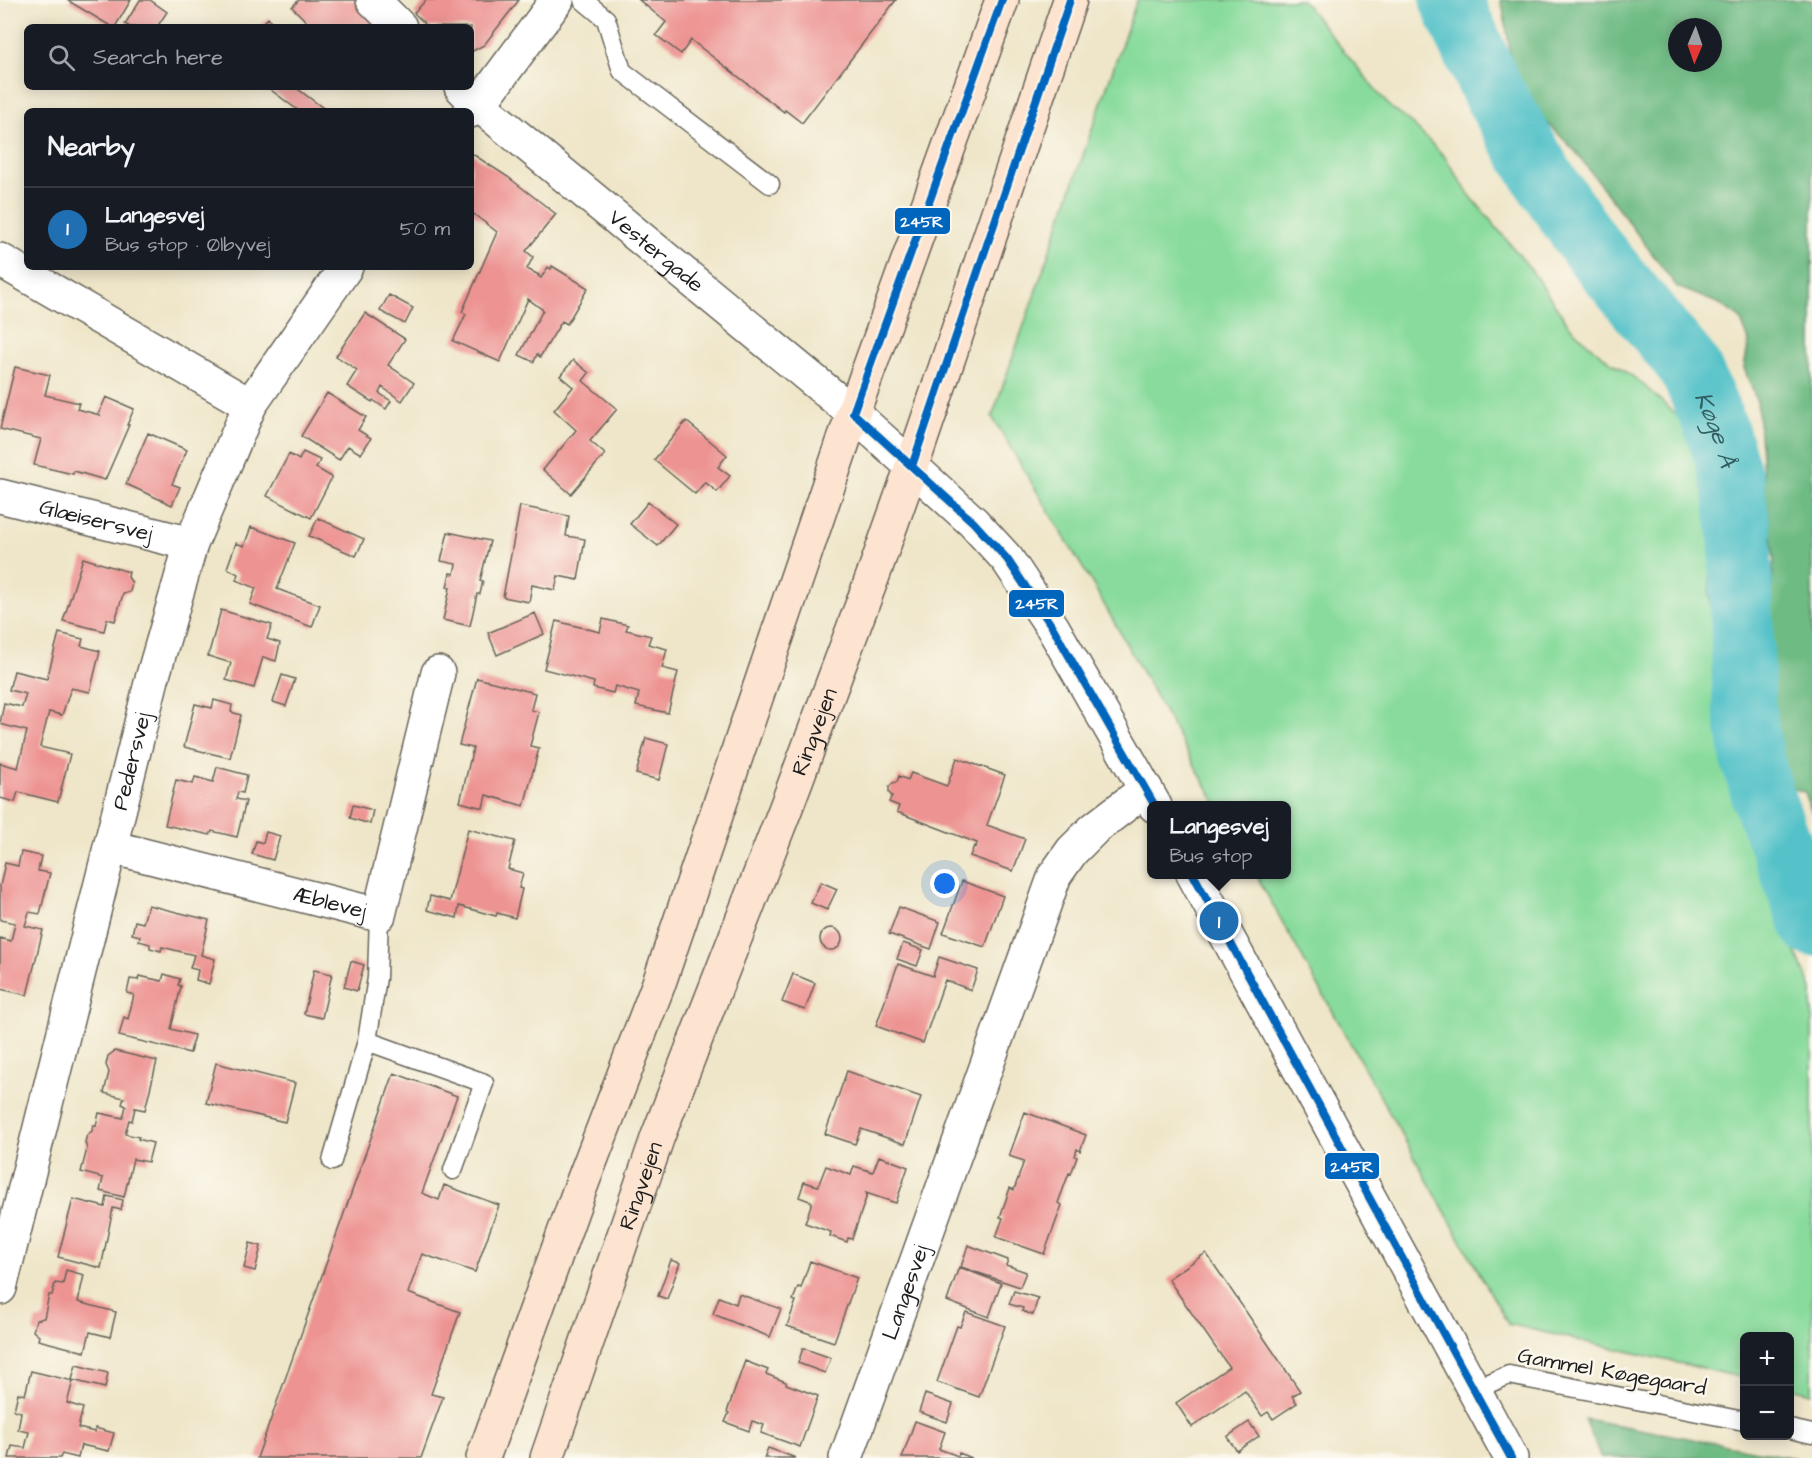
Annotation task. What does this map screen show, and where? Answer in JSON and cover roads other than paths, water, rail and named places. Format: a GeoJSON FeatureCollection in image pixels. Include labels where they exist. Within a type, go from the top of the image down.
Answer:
{"type":"FeatureCollection","features":[{"type":"Feature","properties":{"kind":"main road"},"geometry":{"type":"LineString","coordinates":[[483,1458],[578,1194],[659,983],[853,413],[1002,0]]}},
{"type":"Feature","properties":{"kind":"main road","name":"Ringvejen"},"geometry":{"type":"LineString","coordinates":[[547,1458],[657,1136],[813,735],[912,466],[1070,0]]}},
{"type":"Feature","properties":{"kind":"street"},"geometry":{"type":"LineString","coordinates":[[373,0],[397,24]]}},
{"type":"Feature","properties":{"kind":"street"},"geometry":{"type":"LineString","coordinates":[[470,101],[557,0]]}},
{"type":"Feature","properties":{"kind":"street","name":"Vestergade"},"geometry":{"type":"LineString","coordinates":[[470,101],[853,413],[973,522],[1007,559],[1053,628],[1150,797]]}},
{"type":"Feature","properties":{"kind":"street"},"geometry":{"type":"LineString","coordinates":[[0,260],[250,405]]}},
{"type":"Feature","properties":{"kind":"street","name":"Pedersvej"},"geometry":{"type":"LineString","coordinates":[[0,1288],[152,679],[191,544],[250,405],[344,270]]}},
{"type":"Feature","properties":{"kind":"street","name":"Glæisersvej"},"geometry":{"type":"LineString","coordinates":[[0,496],[191,544]]}},
{"type":"Feature","properties":{"kind":"street","name":"Æblevej"},"geometry":{"type":"LineString","coordinates":[[111,847],[379,915],[438,673]]}},
{"type":"Feature","properties":{"kind":"street","name":"Langesvej"},"geometry":{"type":"LineString","coordinates":[[846,1458],[1055,875],[1072,851],[1094,829],[1150,797]]}},
{"type":"Feature","properties":{"kind":"street"},"geometry":{"type":"LineString","coordinates":[[1196,879],[1511,1458]]}},
{"type":"Feature","properties":{"kind":"lane"},"geometry":{"type":"LineString","coordinates":[[583,0],[606,20],[622,71],[770,184]]}},
{"type":"Feature","properties":{"kind":"lane"},"geometry":{"type":"LineString","coordinates":[[332,1161],[367,1041],[377,978],[379,915]]}},
{"type":"Feature","properties":{"kind":"lane"},"geometry":{"type":"LineString","coordinates":[[367,1041],[484,1083],[453,1170]]}},
{"type":"Feature","properties":{"kind":"lane","name":"Gammel Køgegaard"},"geometry":{"type":"LineString","coordinates":[[1473,1390],[1509,1375],[1740,1419]]}},
{"type":"Feature","properties":{"kind":"lane"},"geometry":{"type":"LineString","coordinates":[[1794,1430],[1812,1434]]}},
{"type":"Feature","properties":{"kind":"waterway","name":"Køge Å"},"geometry":{"type":"LineString","coordinates":[[1451,0],[1493,92],[1543,177],[1590,246],[1689,366],[1717,430],[1733,483],[1740,536],[1744,705],[1752,757],[1764,800],[1812,925]]}},
{"type":"Feature","properties":{"kind":"place","name":"Langesvej"},"geometry":{"type":"Point","coordinates":[1219,921]}}]}
